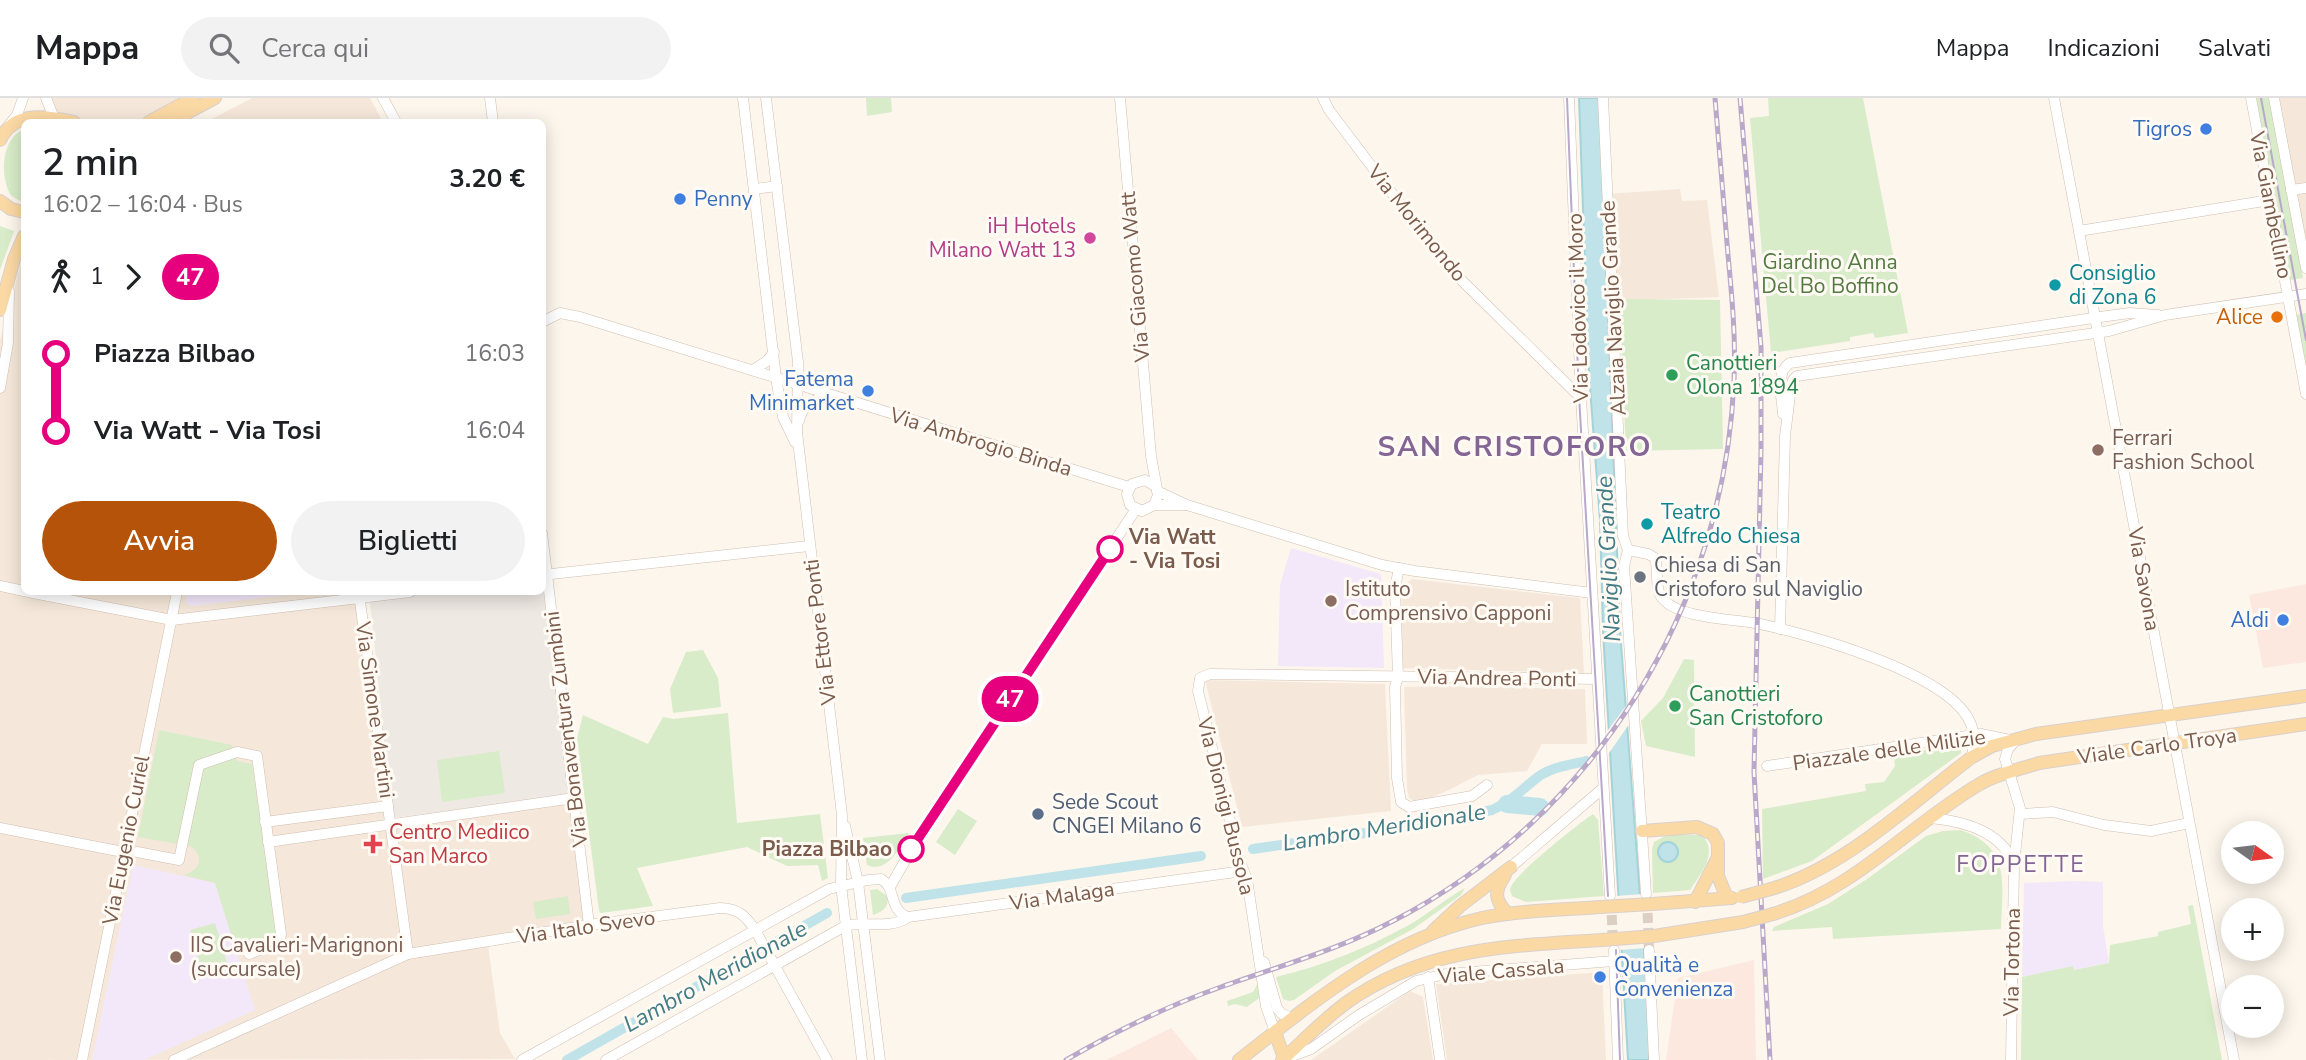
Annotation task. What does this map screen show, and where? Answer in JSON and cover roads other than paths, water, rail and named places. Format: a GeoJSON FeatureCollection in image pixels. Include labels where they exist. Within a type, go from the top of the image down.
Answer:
{"type":"FeatureCollection","features":[{"type":"Feature","properties":{"kind":"main road"},"geometry":{"type":"LineString","coordinates":[[154,119],[192,98]]}},
{"type":"Feature","properties":{"kind":"main road"},"geometry":{"type":"LineString","coordinates":[[176,119],[215,98]]}},
{"type":"Feature","properties":{"kind":"main road"},"geometry":{"type":"LineString","coordinates":[[26,119],[59,119]]}},
{"type":"Feature","properties":{"kind":"main road"},"geometry":{"type":"LineString","coordinates":[[2,134],[21,122]]}},
{"type":"Feature","properties":{"kind":"main road"},"geometry":{"type":"LineString","coordinates":[[0,201],[11,209],[21,211]]}},
{"type":"Feature","properties":{"kind":"main road"},"geometry":{"type":"LineString","coordinates":[[0,310],[21,244]]}},
{"type":"Feature","properties":{"kind":"main road","name":"Viale Carlo Troya"},"geometry":{"type":"LineString","coordinates":[[2015,739],[2306,696]]}},
{"type":"Feature","properties":{"kind":"main road","name":"Viale Carlo Troya"},"geometry":{"type":"LineString","coordinates":[[2004,774],[2039,763],[2306,724]]}},
{"type":"Feature","properties":{"kind":"main road","name":"Piazzale delle Milizie"},"geometry":{"type":"LineString","coordinates":[[1771,889],[1816,871],[1845,854],[1972,757],[1992,746],[2015,739]]}},
{"type":"Feature","properties":{"kind":"main road","name":"Piazzale delle Milizie"},"geometry":{"type":"LineString","coordinates":[[1773,914],[1809,902],[1853,877],[1979,784],[2004,774]]}},
{"type":"Feature","properties":{"kind":"main road"},"geometry":{"type":"LineString","coordinates":[[1642,831],[1702,828],[1716,838],[1720,885],[1727,898]]}},
{"type":"Feature","properties":{"kind":"main road"},"geometry":{"type":"LineString","coordinates":[[1695,902],[1717,859]]}},
{"type":"Feature","properties":{"kind":"main road"},"geometry":{"type":"LineString","coordinates":[[1507,914],[1498,904],[1496,890],[1511,867]]}},
{"type":"Feature","properties":{"kind":"main road"},"geometry":{"type":"LineString","coordinates":[[1430,934],[1460,906],[1511,867]]}},
{"type":"Feature","properties":{"kind":"main road","name":"Viale Cassala"},"geometry":{"type":"LineString","coordinates":[[1239,1060],[1364,967],[1430,934],[1457,925],[1507,914],[1695,902],[1771,889]]}},
{"type":"Feature","properties":{"kind":"main road","name":"Viale Cassala"},"geometry":{"type":"LineString","coordinates":[[1284,1059],[1334,1013],[1386,979],[1440,958],[1488,949],[1704,929],[1773,914]]}},
{"type":"Feature","properties":{"kind":"main road"},"geometry":{"type":"LineString","coordinates":[[1275,1032],[1284,1059]]}},
{"type":"Feature","properties":{"kind":"street"},"geometry":{"type":"LineString","coordinates":[[2,134],[17,115],[23,98]]}},
{"type":"Feature","properties":{"kind":"street"},"geometry":{"type":"LineString","coordinates":[[46,98],[54,118]]}},
{"type":"Feature","properties":{"kind":"street"},"geometry":{"type":"LineString","coordinates":[[383,98],[394,119]]}},
{"type":"Feature","properties":{"kind":"street"},"geometry":{"type":"LineString","coordinates":[[490,98],[493,119]]}},
{"type":"Feature","properties":{"kind":"street","name":"Via Ettore Ponti"},"geometry":{"type":"LineString","coordinates":[[743,98],[776,378],[783,417],[798,449]]}},
{"type":"Feature","properties":{"kind":"street","name":"Via Ettore Ponti"},"geometry":{"type":"LineString","coordinates":[[766,98],[798,362],[798,449],[809,546],[842,815],[858,882],[880,1060]]}},
{"type":"Feature","properties":{"kind":"street","name":"Via Giacomo Watt"},"geometry":{"type":"LineString","coordinates":[[1119,98],[1156,489]]}},
{"type":"Feature","properties":{"kind":"street","name":"Via Morimondo"},"geometry":{"type":"LineString","coordinates":[[1323,98],[1329,110],[1447,266],[1581,398]]}},
{"type":"Feature","properties":{"kind":"street","name":"Via Lodovico il Moro"},"geometry":{"type":"LineString","coordinates":[[1569,98],[1581,398],[1602,789],[1611,896]]}},
{"type":"Feature","properties":{"kind":"street","name":"Alzaia Naviglio Grande"},"geometry":{"type":"LineString","coordinates":[[1603,98],[1623,536],[1629,550],[1624,566],[1646,894]]}},
{"type":"Feature","properties":{"kind":"street","name":"Via Savona"},"geometry":{"type":"LineString","coordinates":[[2054,98],[2234,1060]]}},
{"type":"Feature","properties":{"kind":"street","name":"Via Giambellino"},"geometry":{"type":"LineString","coordinates":[[2251,98],[2306,394]]}},
{"type":"Feature","properties":{"kind":"street","name":"Via Giambellino"},"geometry":{"type":"LineString","coordinates":[[2274,98],[2306,268]]}},
{"type":"Feature","properties":{"kind":"street"},"geometry":{"type":"LineString","coordinates":[[754,189],[777,186]]}},
{"type":"Feature","properties":{"kind":"street"},"geometry":{"type":"LineString","coordinates":[[2291,190],[2306,188]]}},
{"type":"Feature","properties":{"kind":"street"},"geometry":{"type":"LineString","coordinates":[[2079,231],[2270,200]]}},
{"type":"Feature","properties":{"kind":"street"},"geometry":{"type":"LineString","coordinates":[[0,388],[8,350],[9,278]]}},
{"type":"Feature","properties":{"kind":"street"},"geometry":{"type":"LineString","coordinates":[[1780,629],[1786,436],[1793,380],[1803,373],[2099,333],[2165,315],[2306,294]]}},
{"type":"Feature","properties":{"kind":"street","name":"Via Ambrogio Binda"},"geometry":{"type":"LineString","coordinates":[[546,320],[560,313],[580,317],[1129,487]]}},
{"type":"Feature","properties":{"kind":"street"},"geometry":{"type":"LineString","coordinates":[[1786,436],[1782,378],[1786,365],[2130,313],[2165,315]]}},
{"type":"Feature","properties":{"kind":"street"},"geometry":{"type":"LineString","coordinates":[[1998,332],[2003,337],[2002,344],[1998,346]]}},
{"type":"Feature","properties":{"kind":"street"},"geometry":{"type":"LineString","coordinates":[[753,370],[767,361],[774,352]]}},
{"type":"Feature","properties":{"kind":"street"},"geometry":{"type":"LineString","coordinates":[[1821,359],[1819,365],[1822,371]]}},
{"type":"Feature","properties":{"kind":"street"},"geometry":{"type":"LineString","coordinates":[[797,432],[804,409],[817,399],[832,396]]}},
{"type":"Feature","properties":{"kind":"street","name":"Via Giacomo Watt"},"geometry":{"type":"LineString","coordinates":[[1143,480],[1151,456]]}},
{"type":"Feature","properties":{"kind":"street"},"geometry":{"type":"LineString","coordinates":[[1186,505],[1154,505],[1146,510],[1136,509],[1128,499],[1129,487],[1143,480],[1186,505],[1382,565],[1592,593]]}},
{"type":"Feature","properties":{"kind":"street"},"geometry":{"type":"LineString","coordinates":[[1154,505],[1156,489]]}},
{"type":"Feature","properties":{"kind":"street"},"geometry":{"type":"LineString","coordinates":[[890,887],[918,838],[1136,509]]}},
{"type":"Feature","properties":{"kind":"street"},"geometry":{"type":"LineString","coordinates":[[546,574],[809,546]]}},
{"type":"Feature","properties":{"kind":"street"},"geometry":{"type":"LineString","coordinates":[[1629,550],[1655,558],[1658,593],[1670,605],[1690,612],[1780,629],[1855,650],[1922,681],[1952,699],[1969,720],[1973,735],[1972,757]]}},
{"type":"Feature","properties":{"kind":"street"},"geometry":{"type":"LineString","coordinates":[[1398,677],[1395,588],[1399,568]]}},
{"type":"Feature","properties":{"kind":"street","name":"Via Bonaventura Zumbini"},"geometry":{"type":"LineString","coordinates":[[546,582],[589,925]]}},
{"type":"Feature","properties":{"kind":"street"},"geometry":{"type":"LineString","coordinates":[[0,586],[21,590]]}},
{"type":"Feature","properties":{"kind":"street"},"geometry":{"type":"LineString","coordinates":[[46,595],[172,620],[359,595]]}},
{"type":"Feature","properties":{"kind":"street","name":"Via Eugenio Curiel"},"geometry":{"type":"LineString","coordinates":[[82,1060],[176,595]]}},
{"type":"Feature","properties":{"kind":"street","name":"Via Simone Martini"},"geometry":{"type":"LineString","coordinates":[[359,595],[408,954]]}},
{"type":"Feature","properties":{"kind":"street","name":"Via Andrea Ponti"},"geometry":{"type":"LineString","coordinates":[[1200,678],[1210,674],[1597,679]]}},
{"type":"Feature","properties":{"kind":"street","name":"Via Andrea Ponti"},"geometry":{"type":"LineString","coordinates":[[1398,677],[1395,687],[1397,778],[1402,803],[1409,807],[1472,796],[1487,785]]}},
{"type":"Feature","properties":{"kind":"street","name":"Via Dionigi Bussola"},"geometry":{"type":"LineString","coordinates":[[1200,678],[1198,691],[1247,879],[1266,1006],[1275,1032]]}},
{"type":"Feature","properties":{"kind":"street","name":"Piazzale delle Milizie"},"geometry":{"type":"LineString","coordinates":[[1767,766],[1989,734],[2015,739],[2006,754],[2004,774]]}},
{"type":"Feature","properties":{"kind":"street"},"geometry":{"type":"LineString","coordinates":[[136,852],[179,860],[199,765],[237,752],[258,758],[281,939],[249,954]]}},
{"type":"Feature","properties":{"kind":"street","name":"Via Tortona"},"geometry":{"type":"LineString","coordinates":[[2004,774],[2019,803],[2020,814],[2014,864],[2011,1060]]}},
{"type":"Feature","properties":{"kind":"street"},"geometry":{"type":"LineString","coordinates":[[1511,867],[1602,789]]}},
{"type":"Feature","properties":{"kind":"street"},"geometry":{"type":"LineString","coordinates":[[268,842],[574,798]]}},
{"type":"Feature","properties":{"kind":"street"},"geometry":{"type":"LineString","coordinates":[[265,822],[388,806]]}},
{"type":"Feature","properties":{"kind":"street"},"geometry":{"type":"LineString","coordinates":[[2020,814],[2053,812],[2104,825],[2151,831],[2189,823]]}},
{"type":"Feature","properties":{"kind":"street","name":"Via Ettore Ponti"},"geometry":{"type":"LineString","coordinates":[[841,885],[842,815]]}},
{"type":"Feature","properties":{"kind":"street"},"geometry":{"type":"LineString","coordinates":[[1931,818],[1961,823],[1987,833],[2008,850],[2014,864]]}},
{"type":"Feature","properties":{"kind":"street"},"geometry":{"type":"LineString","coordinates":[[0,828],[123,852]]}},
{"type":"Feature","properties":{"kind":"street","name":"Via Malaga"},"geometry":{"type":"LineString","coordinates":[[881,923],[904,920],[908,916],[1243,871]]}},
{"type":"Feature","properties":{"kind":"street"},"geometry":{"type":"LineString","coordinates":[[522,1060],[841,885],[881,879],[890,887],[893,902],[901,914],[908,916]]}},
{"type":"Feature","properties":{"kind":"street"},"geometry":{"type":"LineString","coordinates":[[841,885],[862,1060]]}},
{"type":"Feature","properties":{"kind":"street"},"geometry":{"type":"LineString","coordinates":[[606,1060],[774,963],[847,925],[881,923],[893,902]]}},
{"type":"Feature","properties":{"kind":"street","name":"Via Italo Svevo"},"geometry":{"type":"LineString","coordinates":[[174,1060],[408,954],[589,925],[729,908],[741,913],[757,933]]}},
{"type":"Feature","properties":{"kind":"street"},"geometry":{"type":"LineString","coordinates":[[757,933],[827,1060]]}},
{"type":"Feature","properties":{"kind":"street","name":"Via Dionigi Bussola"},"geometry":{"type":"LineString","coordinates":[[1254,935],[1277,1008],[1282,1014],[1292,1018]]}},
{"type":"Feature","properties":{"kind":"street"},"geometry":{"type":"LineString","coordinates":[[1614,950],[1618,1060]]}},
{"type":"Feature","properties":{"kind":"street"},"geometry":{"type":"LineString","coordinates":[[1649,950],[1654,1060]]}},
{"type":"Feature","properties":{"kind":"street","name":"Viale Cassala"},"geometry":{"type":"LineString","coordinates":[[1284,1059],[1311,1049],[1400,990],[1428,977],[1614,961]]}},
{"type":"Feature","properties":{"kind":"street"},"geometry":{"type":"LineString","coordinates":[[1428,977],[1440,1060]]}},
{"type":"Feature","properties":{"kind":"water","name":"Naviglio Grande"},"geometry":{"type":"Polygon","coordinates":[[[1579,98],[1600,98],[1620,630],[1649,1016],[1649,1060],[1628,1060],[1603,631],[1600,520],[1589,374],[1579,98]]]}},
{"type":"Feature","properties":{"kind":"water"},"geometry":{"type":"Polygon","coordinates":[[[1664,842],[1672,842],[1678,852],[1672,862],[1664,862],[1658,856],[1658,848],[1664,842]]]}},
{"type":"Feature","properties":{"kind":"waterway","name":"Lambro Meridionale"},"geometry":{"type":"LineString","coordinates":[[1253,849],[1379,831],[1492,810],[1543,774],[1586,761]]}},
{"type":"Feature","properties":{"kind":"waterway"},"geometry":{"type":"LineString","coordinates":[[1507,804],[1540,807]]}},
{"type":"Feature","properties":{"kind":"waterway","name":"Lambro Meridionale"},"geometry":{"type":"LineString","coordinates":[[906,898],[1201,856]]}},
{"type":"Feature","properties":{"kind":"waterway","name":"Lambro Meridionale"},"geometry":{"type":"LineString","coordinates":[[567,1060],[827,913]]}},
{"type":"Feature","properties":{"kind":"tunnel"},"geometry":{"type":"LineString","coordinates":[[1647,898],[1649,950]]}},
{"type":"Feature","properties":{"kind":"tunnel"},"geometry":{"type":"LineString","coordinates":[[1611,900],[1613,944]]}},
{"type":"Feature","properties":{"kind":"tram line"},"geometry":{"type":"LineString","coordinates":[[1567,98],[1579,396],[1608,896]]}},
{"type":"Feature","properties":{"kind":"tram line"},"geometry":{"type":"LineString","coordinates":[[2261,98],[2306,340]]}},
{"type":"Feature","properties":{"kind":"tram line"},"geometry":{"type":"LineString","coordinates":[[1616,950],[1620,1060]]}},
{"type":"Feature","properties":{"kind":"railway"},"geometry":{"type":"LineString","coordinates":[[1066,1060],[1181,1002],[1330,949],[1372,931],[1465,877],[1530,824],[1587,764],[1636,696],[1675,623],[1705,545],[1725,464],[1734,380],[1734,349],[1715,98]]}},
{"type":"Feature","properties":{"kind":"railway"},"geometry":{"type":"LineString","coordinates":[[1740,98],[1761,347],[1754,772],[1770,1060]]}},
{"type":"Feature","properties":{"kind":"place","name":"Tigros"},"geometry":{"type":"Point","coordinates":[2206,129]}},
{"type":"Feature","properties":{"kind":"place","name":"Penny"},"geometry":{"type":"Point","coordinates":[680,199]}},
{"type":"Feature","properties":{"kind":"place","name":"iH Hotels Milano Watt 13"},"geometry":{"type":"Point","coordinates":[1090,238]}},
{"type":"Feature","properties":{"kind":"place","name":"Consiglio di Zona 6"},"geometry":{"type":"Point","coordinates":[2055,285]}},
{"type":"Feature","properties":{"kind":"place","name":"Alice"},"geometry":{"type":"Point","coordinates":[2277,317]}},
{"type":"Feature","properties":{"kind":"place","name":"Canottieri Olona 1894"},"geometry":{"type":"Point","coordinates":[1672,375]}},
{"type":"Feature","properties":{"kind":"place","name":"Fatema Minimarket"},"geometry":{"type":"Point","coordinates":[868,391]}},
{"type":"Feature","properties":{"kind":"place","name":"Ferrari Fashion School"},"geometry":{"type":"Point","coordinates":[2098,450]}},
{"type":"Feature","properties":{"kind":"place","name":"Teatro Alfredo Chiesa"},"geometry":{"type":"Point","coordinates":[1647,524]}},
{"type":"Feature","properties":{"kind":"place","name":"Via Watt - Via Tosi"},"geometry":{"type":"Point","coordinates":[1110,549]}},
{"type":"Feature","properties":{"kind":"place","name":"Chiesa di San Cristoforo sul Naviglio"},"geometry":{"type":"Point","coordinates":[1640,577]}},
{"type":"Feature","properties":{"kind":"place","name":"Istituto Comprensivo Capponi"},"geometry":{"type":"Point","coordinates":[1331,601]}},
{"type":"Feature","properties":{"kind":"place","name":"Aldi"},"geometry":{"type":"Point","coordinates":[2283,620]}},
{"type":"Feature","properties":{"kind":"place","name":"Canottieri San Cristoforo"},"geometry":{"type":"Point","coordinates":[1675,706]}},
{"type":"Feature","properties":{"kind":"place","name":"Sede Scout CNGEI Milano 6"},"geometry":{"type":"Point","coordinates":[1038,814]}},
{"type":"Feature","properties":{"kind":"place","name":"Centro Mediico San Marco"},"geometry":{"type":"Point","coordinates":[373,844]}},
{"type":"Feature","properties":{"kind":"place","name":"Piazza Bilbao"},"geometry":{"type":"Point","coordinates":[911,849]}},
{"type":"Feature","properties":{"kind":"place","name":"IIS Cavalieri-Marignoni (succursale)"},"geometry":{"type":"Point","coordinates":[176,957]}},
{"type":"Feature","properties":{"kind":"place","name":"Qualità e Convenienza"},"geometry":{"type":"Point","coordinates":[1600,977]}},
{"type":"Feature","properties":{"kind":"district","name":"SAN CRISTOFORO"},"geometry":{"type":"Point","coordinates":[1515,446]}},
{"type":"Feature","properties":{"kind":"district","name":"FOPPETTE"},"geometry":{"type":"Point","coordinates":[2021,864]}},
{"type":"Feature","properties":{"kind":"park label","name":"Giardino Anna Del Bo Boffino"},"geometry":{"type":"Point","coordinates":[1830,274]}}]}
